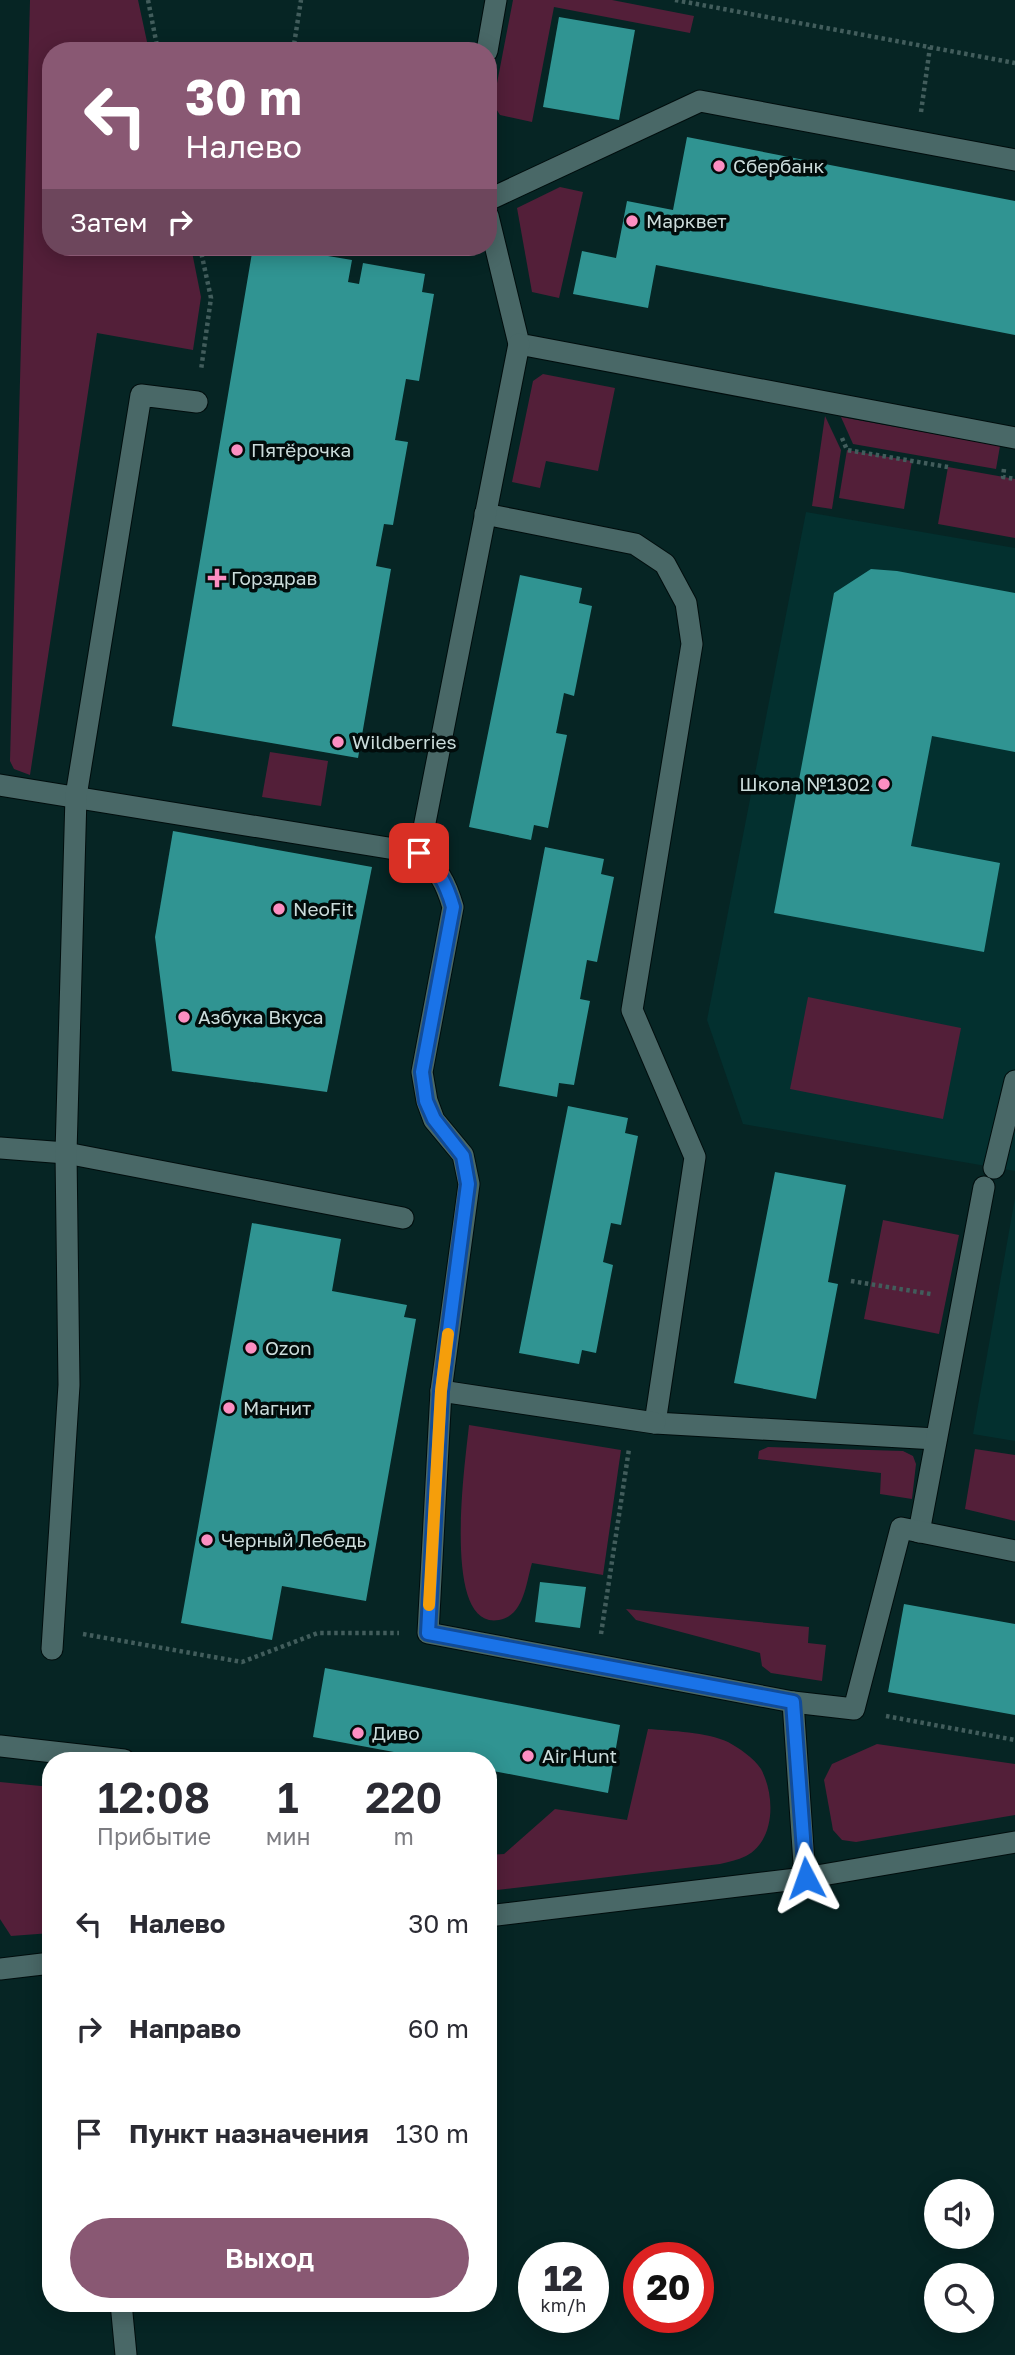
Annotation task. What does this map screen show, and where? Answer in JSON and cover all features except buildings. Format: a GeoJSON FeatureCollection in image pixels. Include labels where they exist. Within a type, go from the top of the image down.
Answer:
{"type":"FeatureCollection","features":[{"type":"Feature","properties":{"kind":"lane"},"geometry":{"type":"LineString","coordinates":[[489,42],[496,0]]}},
{"type":"Feature","properties":{"kind":"lane"},"geometry":{"type":"LineString","coordinates":[[497,196],[700,101],[1015,160]]}},
{"type":"Feature","properties":{"kind":"lane"},"geometry":{"type":"LineString","coordinates":[[419,853],[519,344],[497,253]]}},
{"type":"Feature","properties":{"kind":"lane"},"geometry":{"type":"LineString","coordinates":[[519,344],[1015,438]]}},
{"type":"Feature","properties":{"kind":"lane"},"geometry":{"type":"LineString","coordinates":[[53,1639],[69,1385],[66,1153],[76,796],[141,395],[197,402]]}},
{"type":"Feature","properties":{"kind":"lane"},"geometry":{"type":"LineString","coordinates":[[485,514],[635,544],[665,564],[686,603],[691,644],[632,1010],[695,1157],[655,1423]]}},
{"type":"Feature","properties":{"kind":"lane"},"geometry":{"type":"LineString","coordinates":[[0,785],[419,853],[435,866],[446,883],[453,907],[422,1072],[426,1101],[434,1119],[463,1156],[468,1184],[441,1391],[428,1633],[793,1702],[854,1709],[901,1528],[1015,1551]]}},
{"type":"Feature","properties":{"kind":"lane"},"geometry":{"type":"LineString","coordinates":[[994,1168],[1015,1081]]}},
{"type":"Feature","properties":{"kind":"lane"},"geometry":{"type":"LineString","coordinates":[[0,1148],[66,1153],[403,1218]]}},
{"type":"Feature","properties":{"kind":"lane"},"geometry":{"type":"LineString","coordinates":[[919,1532],[984,1187]]}},
{"type":"Feature","properties":{"kind":"lane"},"geometry":{"type":"LineString","coordinates":[[441,1391],[655,1423],[936,1439]]}},
{"type":"Feature","properties":{"kind":"lane"},"geometry":{"type":"LineString","coordinates":[[793,1702],[806,1878]]}},
{"type":"Feature","properties":{"kind":"lane"},"geometry":{"type":"LineString","coordinates":[[0,1746],[53,1752]]}},
{"type":"Feature","properties":{"kind":"lane"},"geometry":{"type":"LineString","coordinates":[[497,1915],[806,1878],[1015,1842]]}},
{"type":"Feature","properties":{"kind":"lane"},"geometry":{"type":"LineString","coordinates":[[0,1969],[42,1964]]}},
{"type":"Feature","properties":{"kind":"lane"},"geometry":{"type":"LineString","coordinates":[[122,2312],[126,2355]]}},
{"type":"Feature","properties":{"kind":"path"},"geometry":{"type":"LineString","coordinates":[[148,0],[156,42]]}},
{"type":"Feature","properties":{"kind":"path"},"geometry":{"type":"LineString","coordinates":[[294,42],[301,0]]}},
{"type":"Feature","properties":{"kind":"path"},"geometry":{"type":"LineString","coordinates":[[676,0],[1015,63]]}},
{"type":"Feature","properties":{"kind":"path"},"geometry":{"type":"LineString","coordinates":[[917,142],[930,47]]}},
{"type":"Feature","properties":{"kind":"path"},"geometry":{"type":"LineString","coordinates":[[197,402],[211,298],[202,256]]}},
{"type":"Feature","properties":{"kind":"path"},"geometry":{"type":"LineString","coordinates":[[827,403],[847,450],[948,467]]}},
{"type":"Feature","properties":{"kind":"path"},"geometry":{"type":"LineString","coordinates":[[851,1281],[963,1299]]}},
{"type":"Feature","properties":{"kind":"path"},"geometry":{"type":"LineString","coordinates":[[596,1665],[633,1420]]}},
{"type":"Feature","properties":{"kind":"path"},"geometry":{"type":"LineString","coordinates":[[53,1639],[242,1662],[318,1633],[428,1633]]}},
{"type":"Feature","properties":{"kind":"path"},"geometry":{"type":"LineString","coordinates":[[854,1709],[1015,1740]]}},
{"type":"Feature","properties":{"kind":"shaded area"},"geometry":{"type":"Polygon","coordinates":[[[30,0],[138,0],[147,42],[42,42],[42,256],[193,256],[201,297],[193,350],[97,333],[30,775],[14,769],[10,761],[30,0]]]}},
{"type":"Feature","properties":{"kind":"shaded area"},"geometry":{"type":"Polygon","coordinates":[[[513,0],[612,0],[694,16],[690,33],[554,7],[532,122],[500,115],[497,110],[497,83],[513,0]]]}},
{"type":"Feature","properties":{"kind":"shaded area"},"geometry":{"type":"Polygon","coordinates":[[[560,187],[583,192],[559,298],[532,292],[517,208],[560,187]]]}},
{"type":"Feature","properties":{"kind":"shaded area"},"geometry":{"type":"Polygon","coordinates":[[[543,374],[615,388],[598,471],[546,461],[540,488],[512,482],[533,381],[543,374]]]}},
{"type":"Feature","properties":{"kind":"shaded area"},"geometry":{"type":"Polygon","coordinates":[[[825,416],[841,450],[832,509],[812,506],[825,416]]]}},
{"type":"Feature","properties":{"kind":"shaded area"},"geometry":{"type":"Polygon","coordinates":[[[841,417],[1000,446],[996,469],[853,444],[841,417]]]}},
{"type":"Feature","properties":{"kind":"shaded area"},"geometry":{"type":"Polygon","coordinates":[[[847,450],[912,461],[904,509],[839,498],[847,450]]]}},
{"type":"Feature","properties":{"kind":"shaded area"},"geometry":{"type":"Polygon","coordinates":[[[948,467],[1015,479],[1015,538],[938,524],[948,467]]]}},
{"type":"Feature","properties":{"kind":"shaded area","name":"Школа №1302"},"geometry":{"type":"Polygon","coordinates":[[[806,512],[1015,548],[1015,1171],[743,1124],[707,1020],[806,512]]]}},
{"type":"Feature","properties":{"kind":"shaded area"},"geometry":{"type":"Polygon","coordinates":[[[270,752],[328,761],[321,806],[262,797],[270,752]]]}},
{"type":"Feature","properties":{"kind":"shaded area"},"geometry":{"type":"Polygon","coordinates":[[[808,997],[961,1028],[943,1119],[790,1089],[808,997]]]}},
{"type":"Feature","properties":{"kind":"shaded area"},"geometry":{"type":"Polygon","coordinates":[[[1015,1198],[1015,1441],[973,1434],[1015,1198]]]}},
{"type":"Feature","properties":{"kind":"shaded area"},"geometry":{"type":"Polygon","coordinates":[[[883,1220],[959,1235],[939,1334],[864,1319],[883,1220]]]}},
{"type":"Feature","properties":{"kind":"shaded area"},"geometry":{"type":"Polygon","coordinates":[[[469,1425],[621,1450],[603,1575],[532,1563],[523,1597],[514,1612],[499,1620],[481,1616],[469,1599],[463,1572],[462,1504],[469,1425]]]}},
{"type":"Feature","properties":{"kind":"shaded area"},"geometry":{"type":"Polygon","coordinates":[[[768,1447],[903,1451],[913,1456],[916,1464],[912,1499],[880,1494],[881,1473],[758,1459],[759,1451],[768,1447]]]}},
{"type":"Feature","properties":{"kind":"shaded area"},"geometry":{"type":"Polygon","coordinates":[[[975,1449],[1015,1455],[1015,1521],[965,1509],[975,1449]]]}},
{"type":"Feature","properties":{"kind":"shaded area"},"geometry":{"type":"Polygon","coordinates":[[[626,1609],[809,1627],[808,1643],[826,1645],[822,1681],[771,1673],[762,1666],[760,1653],[636,1620],[626,1609]]]}},
{"type":"Feature","properties":{"kind":"shaded area"},"geometry":{"type":"Polygon","coordinates":[[[648,1729],[689,1732],[728,1742],[758,1765],[769,1791],[768,1828],[756,1849],[746,1856],[720,1864],[497,1890],[497,1854],[504,1854],[555,1809],[627,1820],[648,1729]]]}},
{"type":"Feature","properties":{"kind":"shaded area"},"geometry":{"type":"Polygon","coordinates":[[[877,1744],[1015,1764],[1015,1815],[856,1842],[842,1840],[833,1830],[824,1780],[832,1764],[877,1744]]]}},
{"type":"Feature","properties":{"kind":"shaded area"},"geometry":{"type":"Polygon","coordinates":[[[0,1782],[42,1786],[42,1934],[11,1936],[0,1919],[0,1782]]]}},
{"type":"Feature","properties":{"kind":"slow traffic"},"geometry":{"type":"LineString","coordinates":[[429,1605],[441,1391],[448,1334]]}},
{"type":"Feature","properties":{"kind":"place","name":"Сбербанк"},"geometry":{"type":"Point","coordinates":[719,166]}},
{"type":"Feature","properties":{"kind":"place","name":"Марквет"},"geometry":{"type":"Point","coordinates":[632,221]}},
{"type":"Feature","properties":{"kind":"place","name":"Пятёрочка"},"geometry":{"type":"Point","coordinates":[237,450]}},
{"type":"Feature","properties":{"kind":"place","name":"Горздрав"},"geometry":{"type":"Point","coordinates":[217,578]}},
{"type":"Feature","properties":{"kind":"place","name":"Wildberries"},"geometry":{"type":"Point","coordinates":[338,742]}},
{"type":"Feature","properties":{"kind":"place","name":"Школа №1302"},"geometry":{"type":"Point","coordinates":[884,784]}},
{"type":"Feature","properties":{"kind":"place","name":"NeoFit"},"geometry":{"type":"Point","coordinates":[279,909]}},
{"type":"Feature","properties":{"kind":"place","name":"Азбука Вкуса"},"geometry":{"type":"Point","coordinates":[184,1017]}},
{"type":"Feature","properties":{"kind":"place","name":"Ozon"},"geometry":{"type":"Point","coordinates":[251,1348]}},
{"type":"Feature","properties":{"kind":"place","name":"Магнит"},"geometry":{"type":"Point","coordinates":[229,1408]}},
{"type":"Feature","properties":{"kind":"place","name":"Черный Лебедь"},"geometry":{"type":"Point","coordinates":[207,1540]}},
{"type":"Feature","properties":{"kind":"place","name":"Диво"},"geometry":{"type":"Point","coordinates":[358,1733]}},
{"type":"Feature","properties":{"kind":"place","name":"Air Hunt"},"geometry":{"type":"Point","coordinates":[528,1756]}},
{"type":"Feature","properties":{"kind":"route"},"geometry":{"type":"LineString","coordinates":[[419,853],[435,866],[446,883],[453,907],[422,1072],[426,1101],[434,1119],[463,1156],[468,1184],[441,1391],[428,1633],[793,1702],[806,1878]]}}]}
